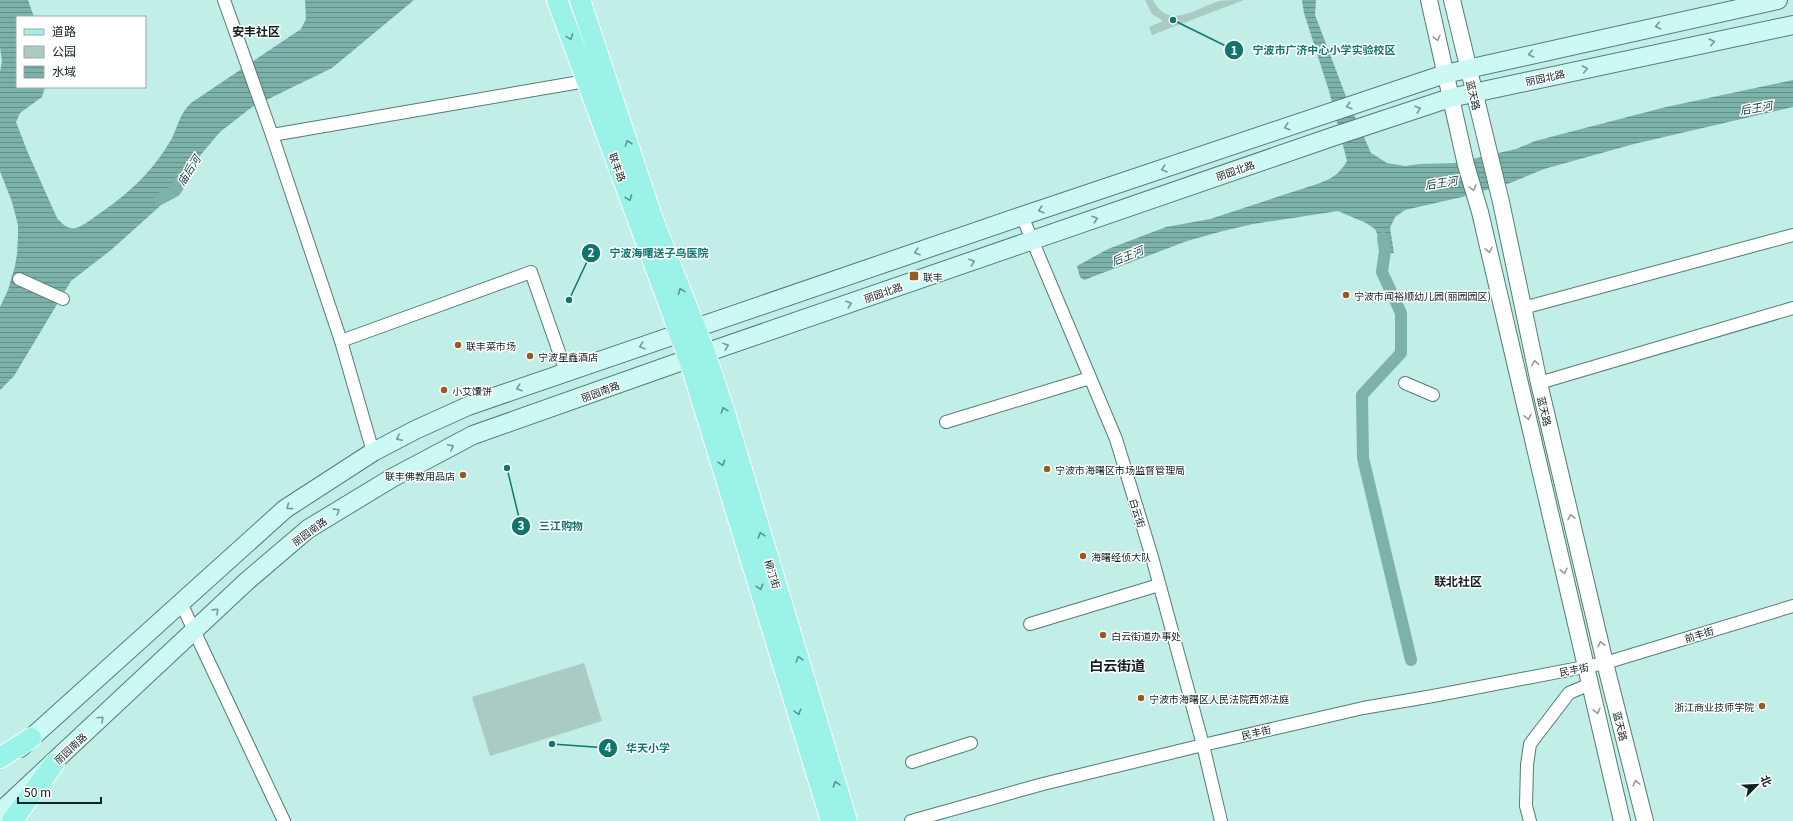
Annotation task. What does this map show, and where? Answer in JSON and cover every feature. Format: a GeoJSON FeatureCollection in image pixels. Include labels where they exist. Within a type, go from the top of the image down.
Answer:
{"type":"FeatureCollection","features":[{"type":"Feature","properties":{"kind":"main road","name":"联丰路"},"geometry":{"type":"LineString","coordinates":[[557,0],[586,82],[687,331]]}},
{"type":"Feature","properties":{"kind":"main road","name":"联丰路"},"geometry":{"type":"LineString","coordinates":[[580,0],[652,217],[687,331]]}},
{"type":"Feature","properties":{"kind":"main road"},"geometry":{"type":"LineString","coordinates":[[0,766],[285,509],[373,452],[415,430],[468,406],[1022,216],[1445,74],[1778,0]]}},
{"type":"Feature","properties":{"kind":"main road","name":"丽园北路"},"geometry":{"type":"LineString","coordinates":[[697,356],[1332,137],[1450,98],[1793,25]]}},
{"type":"Feature","properties":{"kind":"main road","name":"柳汀街"},"geometry":{"type":"LineString","coordinates":[[687,331],[697,356],[725,413],[847,821]]}},
{"type":"Feature","properties":{"kind":"main road","name":"柳汀街"},"geometry":{"type":"LineString","coordinates":[[697,356],[831,821]]}},
{"type":"Feature","properties":{"kind":"main road","name":"丽园南路"},"geometry":{"type":"LineString","coordinates":[[0,812],[54,764],[248,581],[308,529],[392,478],[473,435],[697,356]]}},
{"type":"Feature","properties":{"kind":"main road"},"geometry":{"type":"LineString","coordinates":[[0,758],[32,738]]}},
{"type":"Feature","properties":{"kind":"main road"},"geometry":{"type":"LineString","coordinates":[[12,821],[54,764]]}},
{"type":"Feature","properties":{"kind":"street"},"geometry":{"type":"LineString","coordinates":[[224,0],[273,138],[341,341],[373,452]]}},
{"type":"Feature","properties":{"kind":"street","name":"蓝天路"},"geometry":{"type":"LineString","coordinates":[[1429,0],[1450,98],[1466,165],[1480,212],[1622,821]]}},
{"type":"Feature","properties":{"kind":"street","name":"蓝天路"},"geometry":{"type":"LineString","coordinates":[[1452,0],[1501,202],[1539,383],[1605,663],[1646,821]]}},
{"type":"Feature","properties":{"kind":"street"},"geometry":{"type":"LineString","coordinates":[[273,138],[586,82]]}},
{"type":"Feature","properties":{"kind":"street","name":"白云街"},"geometry":{"type":"LineString","coordinates":[[1022,216],[1116,439],[1159,585],[1203,744],[1221,821]]}},
{"type":"Feature","properties":{"kind":"street"},"geometry":{"type":"LineString","coordinates":[[1523,308],[1793,235]]}},
{"type":"Feature","properties":{"kind":"street"},"geometry":{"type":"LineString","coordinates":[[341,341],[531,272],[566,372]]}},
{"type":"Feature","properties":{"kind":"street"},"geometry":{"type":"LineString","coordinates":[[19,279],[63,299]]}},
{"type":"Feature","properties":{"kind":"street"},"geometry":{"type":"LineString","coordinates":[[1539,383],[1793,308]]}},
{"type":"Feature","properties":{"kind":"street"},"geometry":{"type":"LineString","coordinates":[[946,422],[1090,378]]}},
{"type":"Feature","properties":{"kind":"street"},"geometry":{"type":"LineString","coordinates":[[1405,383],[1433,395]]}},
{"type":"Feature","properties":{"kind":"street"},"geometry":{"type":"LineString","coordinates":[[1030,624],[1159,585]]}},
{"type":"Feature","properties":{"kind":"street"},"geometry":{"type":"LineString","coordinates":[[181,603],[284,821]]}},
{"type":"Feature","properties":{"kind":"street","name":"前丰街"},"geometry":{"type":"LineString","coordinates":[[1605,663],[1793,606]]}},
{"type":"Feature","properties":{"kind":"street","name":"民丰街"},"geometry":{"type":"LineString","coordinates":[[911,821],[1043,784],[1203,744],[1363,708],[1605,663]]}},
{"type":"Feature","properties":{"kind":"street"},"geometry":{"type":"LineString","coordinates":[[1530,821],[1526,806],[1530,744],[1569,693],[1590,684]]}},
{"type":"Feature","properties":{"kind":"street"},"geometry":{"type":"LineString","coordinates":[[912,762],[971,742]]}},
{"type":"Feature","properties":{"kind":"green space"},"geometry":{"type":"Polygon","coordinates":[[[1145,0],[1153,0],[1159,9],[1167,14],[1175,16],[1192,12],[1219,1],[1244,0],[1152,35],[1149,27],[1163,21],[1152,14],[1145,0]]]}},
{"type":"Feature","properties":{"kind":"green space"},"geometry":{"type":"Polygon","coordinates":[[[584,663],[602,721],[490,756],[472,697],[584,663]]]}},
{"type":"Feature","properties":{"kind":"water"},"geometry":{"type":"Polygon","coordinates":[[[0,0],[28,0],[34,16],[16,16],[16,88],[45,88],[42,97],[20,113],[16,122],[57,218],[67,227],[76,228],[118,200],[148,172],[165,150],[182,115],[191,103],[301,29],[306,19],[305,0],[414,0],[332,68],[252,107],[220,132],[198,158],[184,179],[159,207],[111,250],[71,281],[14,376],[0,390],[0,307],[8,290],[15,266],[18,225],[12,202],[0,171],[0,72],[2,61],[0,47],[0,0]]]}},
{"type":"Feature","properties":{"kind":"water","name":"后王河"},"geometry":{"type":"Polygon","coordinates":[[[1302,0],[1316,0],[1315,15],[1347,99],[1371,153],[1387,163],[1405,166],[1455,163],[1516,149],[1535,141],[1666,107],[1793,80],[1793,107],[1634,144],[1544,169],[1510,183],[1462,197],[1405,210],[1395,217],[1390,228],[1394,253],[1380,253],[1381,243],[1375,229],[1366,223],[1338,211],[1253,224],[1223,231],[1187,241],[1084,280],[1080,277],[1077,266],[1108,249],[1166,227],[1210,219],[1320,183],[1329,179],[1342,169],[1347,161],[1329,91],[1304,13],[1302,0]]]}},
{"type":"Feature","properties":{"kind":"waterway","name":"庙后河"},"geometry":{"type":"LineString","coordinates":[[160,199],[175,191],[187,172]]}},
{"type":"Feature","properties":{"kind":"waterway"},"geometry":{"type":"LineString","coordinates":[[1383,238],[1385,251],[1382,272],[1401,313],[1401,353],[1362,395],[1363,458],[1411,660]]}},
{"type":"Feature","properties":{"kind":"place","name":"宁波市广济中心小学实验校区"},"geometry":{"type":"Point","coordinates":[1173,20]}},
{"type":"Feature","properties":{"kind":"place","name":"联丰"},"geometry":{"type":"Point","coordinates":[914,276]}},
{"type":"Feature","properties":{"kind":"place","name":"宁波市闻裕顺幼儿园(丽园园区)"},"geometry":{"type":"Point","coordinates":[1346,295]}},
{"type":"Feature","properties":{"kind":"place","name":"宁波海曙送子鸟医院"},"geometry":{"type":"Point","coordinates":[569,300]}},
{"type":"Feature","properties":{"kind":"place","name":"联丰菜市场"},"geometry":{"type":"Point","coordinates":[458,345]}},
{"type":"Feature","properties":{"kind":"place","name":"宁波星鑫酒店"},"geometry":{"type":"Point","coordinates":[530,356]}},
{"type":"Feature","properties":{"kind":"place","name":"小艾馕饼"},"geometry":{"type":"Point","coordinates":[444,390]}},
{"type":"Feature","properties":{"kind":"place","name":"三江购物"},"geometry":{"type":"Point","coordinates":[507,468]}},
{"type":"Feature","properties":{"kind":"place","name":"宁波市海曙区市场监督管理局"},"geometry":{"type":"Point","coordinates":[1047,469]}},
{"type":"Feature","properties":{"kind":"place","name":"联丰佛教用品店"},"geometry":{"type":"Point","coordinates":[463,475]}},
{"type":"Feature","properties":{"kind":"place","name":"海曙经侦大队"},"geometry":{"type":"Point","coordinates":[1083,556]}},
{"type":"Feature","properties":{"kind":"place","name":"白云街道办事处"},"geometry":{"type":"Point","coordinates":[1103,635]}},
{"type":"Feature","properties":{"kind":"place","name":"宁波市海曙区人民法院西郊法庭"},"geometry":{"type":"Point","coordinates":[1141,698]}},
{"type":"Feature","properties":{"kind":"place","name":"浙江商业技师学院"},"geometry":{"type":"Point","coordinates":[1762,706]}},
{"type":"Feature","properties":{"kind":"place","name":"华天小学"},"geometry":{"type":"Point","coordinates":[552,744]}},
{"type":"Feature","properties":{"kind":"district","name":"安丰社区"},"geometry":{"type":"Point","coordinates":[256,30]}},
{"type":"Feature","properties":{"kind":"district","name":"联北社区"},"geometry":{"type":"Point","coordinates":[1458,580]}},
{"type":"Feature","properties":{"kind":"district","name":"白云街道"},"geometry":{"type":"Point","coordinates":[1117,665]}}]}
